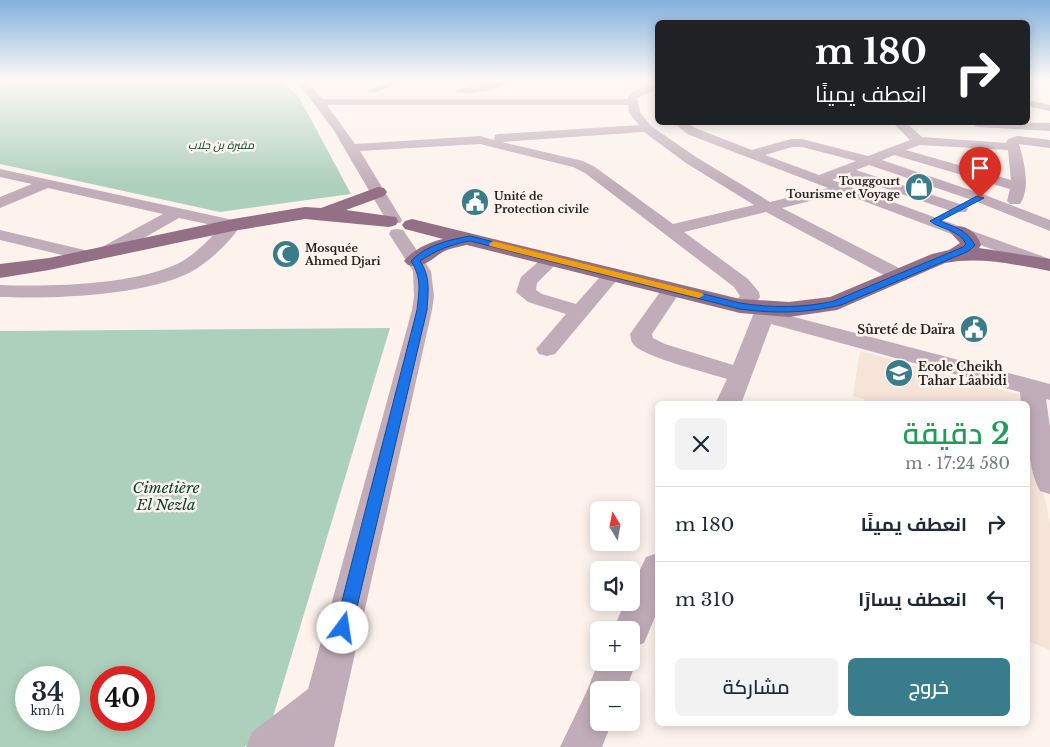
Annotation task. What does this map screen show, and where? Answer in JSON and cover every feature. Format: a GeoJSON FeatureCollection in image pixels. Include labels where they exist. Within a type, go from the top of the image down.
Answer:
{"type":"FeatureCollection","features":[{"type":"Feature","properties":{"kind":"main road"},"geometry":{"type":"LineString","coordinates":[[320,213],[378,192]]}},
{"type":"Feature","properties":{"kind":"main road"},"geometry":{"type":"LineString","coordinates":[[3,276],[233,225],[305,213],[320,213],[470,238],[764,312],[793,310],[838,303],[939,258],[957,253],[971,245],[970,241],[959,231]]}},
{"type":"Feature","properties":{"kind":"main road"},"geometry":{"type":"LineString","coordinates":[[294,216],[314,222],[394,226]]}},
{"type":"Feature","properties":{"kind":"main road"},"geometry":{"type":"LineString","coordinates":[[415,261],[439,246],[470,238]]}},
{"type":"Feature","properties":{"kind":"main road"},"geometry":{"type":"LineString","coordinates":[[957,253],[990,254],[1050,265]]}},
{"type":"Feature","properties":{"kind":"street"},"geometry":{"type":"LineString","coordinates":[[313,747],[419,328],[424,296],[422,271],[394,226],[378,192],[329,115]]}},
{"type":"Feature","properties":{"kind":"street"},"geometry":{"type":"LineString","coordinates":[[350,148],[480,140],[614,115]]}},
{"type":"Feature","properties":{"kind":"street"},"geometry":{"type":"LineString","coordinates":[[645,115],[655,125]]}},
{"type":"Feature","properties":{"kind":"street"},"geometry":{"type":"LineString","coordinates":[[655,125],[691,160],[766,206],[900,276]]}},
{"type":"Feature","properties":{"kind":"street"},"geometry":{"type":"LineString","coordinates":[[683,125],[700,135],[748,154],[1050,265]]}},
{"type":"Feature","properties":{"kind":"street"},"geometry":{"type":"LineString","coordinates":[[901,125],[919,141]]}},
{"type":"Feature","properties":{"kind":"street"},"geometry":{"type":"LineString","coordinates":[[1003,125],[1050,127]]}},
{"type":"Feature","properties":{"kind":"street"},"geometry":{"type":"LineString","coordinates":[[480,140],[584,166],[746,288],[750,298],[740,306]]}},
{"type":"Feature","properties":{"kind":"street"},"geometry":{"type":"LineString","coordinates":[[1009,209],[1015,201],[1018,186],[1012,142],[1015,140],[1050,144]]}},
{"type":"Feature","properties":{"kind":"street"},"geometry":{"type":"LineString","coordinates":[[819,180],[919,141],[1014,147]]}},
{"type":"Feature","properties":{"kind":"street"},"geometry":{"type":"LineString","coordinates":[[691,160],[748,154],[791,143],[802,143],[869,160],[980,198],[1050,226]]}},
{"type":"Feature","properties":{"kind":"street"},"geometry":{"type":"LineString","coordinates":[[894,151],[1018,186]]}},
{"type":"Feature","properties":{"kind":"street"},"geometry":{"type":"LineString","coordinates":[[844,169],[960,209]]}},
{"type":"Feature","properties":{"kind":"street"},"geometry":{"type":"LineString","coordinates":[[0,173],[233,225]]}},
{"type":"Feature","properties":{"kind":"street"},"geometry":{"type":"LineString","coordinates":[[0,203],[48,183]]}},
{"type":"Feature","properties":{"kind":"street"},"geometry":{"type":"LineString","coordinates":[[671,230],[842,189]]}},
{"type":"Feature","properties":{"kind":"street"},"geometry":{"type":"LineString","coordinates":[[934,221],[980,198]]}},
{"type":"Feature","properties":{"kind":"street"},"geometry":{"type":"LineString","coordinates":[[0,234],[96,254],[178,212]]}},
{"type":"Feature","properties":{"kind":"street"},"geometry":{"type":"LineString","coordinates":[[0,291],[66,290],[124,283],[170,273],[195,261],[233,225]]}},
{"type":"Feature","properties":{"kind":"street"},"geometry":{"type":"LineString","coordinates":[[552,259],[528,280],[526,292],[535,298],[578,311]]}},
{"type":"Feature","properties":{"kind":"street"},"geometry":{"type":"LineString","coordinates":[[547,349],[578,311],[613,274]]}},
{"type":"Feature","properties":{"kind":"street"},"geometry":{"type":"LineString","coordinates":[[672,289],[641,334],[643,342],[657,349],[740,375]]}},
{"type":"Feature","properties":{"kind":"street"},"geometry":{"type":"LineString","coordinates":[[729,401],[764,312],[1041,390],[1050,483]]}},
{"type":"Feature","properties":{"kind":"street"},"geometry":{"type":"LineString","coordinates":[[635,621],[655,575]]}},
{"type":"Feature","properties":{"kind":"street"},"geometry":{"type":"LineString","coordinates":[[267,747],[325,701]]}},
{"type":"Feature","properties":{"kind":"street"},"geometry":{"type":"LineString","coordinates":[[581,747],[590,726]]}},
{"type":"Feature","properties":{"kind":"shaded area","name":"Ecole Cheikh Tahar Lâabidi"},"geometry":{"type":"Polygon","coordinates":[[[860,351],[1024,396],[1025,401],[864,401],[864,399],[853,396],[860,351]]]}},
{"type":"Feature","properties":{"kind":"shaded area","name":"Ecole Cheikh Tahar Lâabidi"},"geometry":{"type":"Polygon","coordinates":[[[1030,424],[1050,523],[1050,650],[1030,642],[1030,424]]]}},
{"type":"Feature","properties":{"kind":"green space","name":"مقبرة بن جلاب"},"geometry":{"type":"Polygon","coordinates":[[[0,115],[309,115],[351,194],[220,212],[0,164],[0,115]]]}},
{"type":"Feature","properties":{"kind":"green space","name":"Cimetière El Nezla"},"geometry":{"type":"Polygon","coordinates":[[[390,328],[270,727],[244,747],[0,747],[0,331],[390,328]]]}},
{"type":"Feature","properties":{"kind":"slow traffic"},"geometry":{"type":"LineString","coordinates":[[493,244],[699,295]]}},
{"type":"Feature","properties":{"kind":"place","name":"Touggourt Tourisme et Voyage"},"geometry":{"type":"Point","coordinates":[919,187]}},
{"type":"Feature","properties":{"kind":"place","name":"Unité de Protection civile"},"geometry":{"type":"Point","coordinates":[475,202]}},
{"type":"Feature","properties":{"kind":"place","name":"Mosquée Ahmed Djari"},"geometry":{"type":"Point","coordinates":[286,254]}},
{"type":"Feature","properties":{"kind":"place","name":"Sûreté de Daïra"},"geometry":{"type":"Point","coordinates":[974,329]}},
{"type":"Feature","properties":{"kind":"place","name":"Ecole Cheikh Tahar Lâabidi"},"geometry":{"type":"Point","coordinates":[899,373]}},
{"type":"Feature","properties":{"kind":"route"},"geometry":{"type":"LineString","coordinates":[[343,628],[417,336],[424,296],[424,282],[422,271],[415,261],[428,252],[439,246],[470,238],[740,306],[766,310],[793,310],[838,303],[939,258],[966,249],[971,245],[967,237],[959,231],[934,221],[980,198]]}}]}
